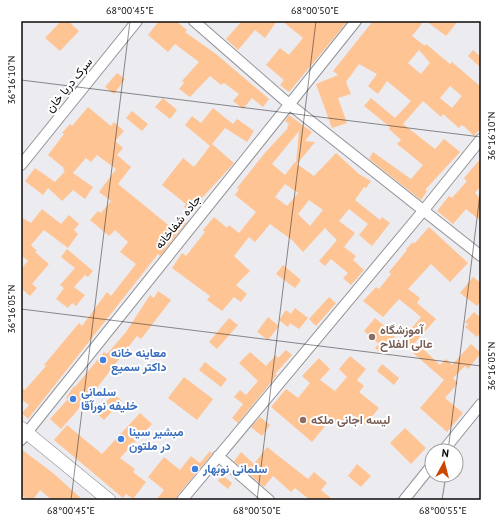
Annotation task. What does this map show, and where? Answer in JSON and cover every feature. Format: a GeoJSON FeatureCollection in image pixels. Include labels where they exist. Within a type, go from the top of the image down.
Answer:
{"type":"FeatureCollection","features":[{"type":"Feature","properties":{"kind":"main road"},"geometry":{"type":"LineString","coordinates":[[23,434],[109,500]]}},
{"type":"Feature","properties":{"kind":"street","name":"سرک دریا خان"},"geometry":{"type":"LineString","coordinates":[[21,165],[137,21]]}},
{"type":"Feature","properties":{"kind":"street"},"geometry":{"type":"LineString","coordinates":[[194,21],[289,104],[481,256]]}},
{"type":"Feature","properties":{"kind":"street","name":"جاده شفاخانه"},"geometry":{"type":"LineString","coordinates":[[23,434],[356,21]]}},
{"type":"Feature","properties":{"kind":"street"},"geometry":{"type":"LineString","coordinates":[[182,500],[423,211],[481,139]]}},
{"type":"Feature","properties":{"kind":"street"},"geometry":{"type":"LineString","coordinates":[[449,443],[481,404]]}},
{"type":"Feature","properties":{"kind":"street"},"geometry":{"type":"LineString","coordinates":[[218,456],[269,500]]}},
{"type":"Feature","properties":{"kind":"street"},"geometry":{"type":"LineString","coordinates":[[404,500],[424,475]]}},
{"type":"Feature","properties":{"kind":"building"},"geometry":{"type":"Polygon","coordinates":[[[61,21],[68,21],[79,31],[60,51],[45,38],[61,21]]]}},
{"type":"Feature","properties":{"kind":"building"},"geometry":{"type":"Polygon","coordinates":[[[159,21],[176,21],[187,30],[185,32],[216,54],[269,99],[263,107],[252,98],[243,109],[233,101],[239,94],[224,83],[221,85],[210,76],[190,97],[179,89],[184,83],[182,81],[199,62],[175,44],[168,52],[148,35],[159,21]]]}},
{"type":"Feature","properties":{"kind":"building"},"geometry":{"type":"Polygon","coordinates":[[[242,21],[277,21],[265,38],[255,30],[238,50],[226,39],[242,21]]]}},
{"type":"Feature","properties":{"kind":"building"},"geometry":{"type":"Polygon","coordinates":[[[282,21],[348,21],[289,92],[280,85],[284,80],[266,65],[280,48],[289,55],[303,38],[282,21]]]}},
{"type":"Feature","properties":{"kind":"building"},"geometry":{"type":"Polygon","coordinates":[[[373,21],[424,21],[412,36],[425,46],[426,44],[450,64],[452,62],[481,87],[481,128],[474,136],[465,127],[461,125],[459,128],[443,114],[441,117],[423,101],[403,124],[435,149],[444,139],[460,152],[425,190],[427,191],[421,200],[369,159],[373,152],[411,179],[423,165],[397,144],[401,140],[389,129],[390,127],[364,106],[371,98],[395,118],[411,101],[387,81],[378,94],[368,86],[377,74],[359,64],[346,82],[351,94],[338,98],[347,123],[332,128],[316,84],[338,75],[333,71],[373,21]],[[419,50],[408,63],[421,74],[430,63],[419,50]],[[450,86],[440,98],[452,108],[462,96],[450,86]]]}},
{"type":"Feature","properties":{"kind":"building"},"geometry":{"type":"Polygon","coordinates":[[[426,21],[458,21],[446,36],[426,21]]]}},
{"type":"Feature","properties":{"kind":"building"},"geometry":{"type":"Polygon","coordinates":[[[473,50],[481,57],[481,68],[468,56],[473,50]]]}},
{"type":"Feature","properties":{"kind":"building"},"geometry":{"type":"Polygon","coordinates":[[[117,73],[125,79],[114,94],[105,87],[117,73]]]}},
{"type":"Feature","properties":{"kind":"building"},"geometry":{"type":"Polygon","coordinates":[[[163,98],[177,110],[170,119],[155,107],[163,98]]]}},
{"type":"Feature","properties":{"kind":"building"},"geometry":{"type":"Polygon","coordinates":[[[88,107],[111,126],[114,122],[124,131],[115,141],[123,148],[117,155],[131,167],[118,184],[172,228],[182,217],[187,222],[160,256],[158,254],[28,419],[22,413],[29,405],[21,399],[21,387],[25,390],[46,366],[44,365],[79,323],[82,326],[107,292],[111,296],[136,264],[120,252],[128,242],[115,230],[109,236],[90,220],[98,211],[101,213],[111,201],[99,192],[116,169],[97,155],[91,162],[86,158],[73,173],[93,187],[85,199],[73,190],[62,201],[48,188],[43,195],[25,181],[35,168],[55,182],[65,171],[63,170],[64,168],[48,155],[64,134],[62,133],[70,124],[72,126],[88,107]]]}},
{"type":"Feature","properties":{"kind":"building"},"geometry":{"type":"Polygon","coordinates":[[[213,108],[233,124],[237,119],[254,131],[247,142],[225,128],[212,144],[234,163],[202,198],[192,213],[184,207],[186,204],[162,185],[183,158],[194,167],[210,146],[185,125],[192,116],[201,123],[213,108]]]}},
{"type":"Feature","properties":{"kind":"building"},"geometry":{"type":"Polygon","coordinates":[[[132,111],[148,124],[142,131],[126,118],[132,111]]]}},
{"type":"Feature","properties":{"kind":"building"},"geometry":{"type":"Polygon","coordinates":[[[289,115],[312,132],[305,141],[315,142],[297,164],[314,176],[336,153],[359,174],[371,181],[366,188],[364,187],[355,200],[380,220],[382,217],[390,223],[372,246],[359,235],[368,224],[349,209],[339,221],[355,233],[344,247],[356,256],[353,260],[364,270],[351,285],[343,278],[348,273],[331,259],[325,266],[319,261],[337,240],[325,228],[303,252],[292,240],[270,224],[255,242],[249,237],[234,256],[250,271],[236,285],[247,294],[241,302],[234,297],[222,311],[207,300],[210,296],[172,268],[182,253],[186,256],[205,232],[203,230],[214,217],[227,228],[229,225],[239,233],[256,212],[235,195],[239,189],[237,188],[264,154],[288,128],[287,127],[289,124],[285,121],[289,115]],[[299,131],[272,164],[285,175],[295,162],[296,163],[299,131]],[[285,184],[275,197],[287,206],[298,193],[285,184]],[[309,200],[298,214],[310,226],[323,210],[309,200]]]}},
{"type":"Feature","properties":{"kind":"building"},"geometry":{"type":"Polygon","coordinates":[[[481,158],[481,186],[475,193],[481,199],[481,221],[466,209],[453,224],[437,211],[449,196],[452,198],[467,181],[464,178],[481,158]]]}},
{"type":"Feature","properties":{"kind":"building"},"geometry":{"type":"Polygon","coordinates":[[[42,209],[61,224],[69,215],[79,224],[74,230],[78,234],[68,248],[44,230],[31,245],[37,251],[35,252],[49,264],[32,284],[37,288],[30,296],[21,288],[21,269],[28,261],[21,255],[21,217],[31,223],[42,209]]]}},
{"type":"Feature","properties":{"kind":"building"},"geometry":{"type":"Polygon","coordinates":[[[429,227],[468,263],[450,282],[431,264],[408,289],[420,298],[417,303],[436,319],[411,347],[402,340],[421,317],[399,299],[383,317],[363,301],[376,287],[379,289],[391,274],[389,272],[407,250],[406,249],[413,242],[414,244],[429,227]]]}},
{"type":"Feature","properties":{"kind":"building"},"geometry":{"type":"Polygon","coordinates":[[[67,249],[93,271],[88,277],[85,275],[74,287],[85,295],[76,306],[72,303],[68,308],[56,299],[64,288],[60,285],[75,268],[61,257],[67,249]]]}},
{"type":"Feature","properties":{"kind":"building"},"geometry":{"type":"Polygon","coordinates":[[[283,265],[301,280],[295,288],[276,274],[283,265]]]}},
{"type":"Feature","properties":{"kind":"building"},"geometry":{"type":"Polygon","coordinates":[[[473,277],[481,283],[481,301],[477,306],[460,293],[473,277]]]}},
{"type":"Feature","properties":{"kind":"building"},"geometry":{"type":"Polygon","coordinates":[[[158,291],[171,300],[141,339],[137,336],[89,398],[87,395],[77,411],[61,429],[50,419],[68,399],[66,398],[74,386],[75,387],[104,352],[107,354],[126,332],[150,295],[154,298],[158,291]]]}},
{"type":"Feature","properties":{"kind":"building"},"geometry":{"type":"Polygon","coordinates":[[[329,297],[336,303],[316,326],[309,319],[329,297]]]}},
{"type":"Feature","properties":{"kind":"building"},"geometry":{"type":"Polygon","coordinates":[[[295,308],[308,318],[299,329],[290,323],[288,327],[279,320],[286,310],[291,314],[295,308]]]}},
{"type":"Feature","properties":{"kind":"building"},"geometry":{"type":"Polygon","coordinates":[[[474,312],[481,318],[481,332],[477,337],[465,327],[468,324],[465,322],[474,312]]]}},
{"type":"Feature","properties":{"kind":"building"},"geometry":{"type":"Polygon","coordinates":[[[268,317],[279,326],[268,340],[257,332],[268,317]]]}},
{"type":"Feature","properties":{"kind":"building"},"geometry":{"type":"Polygon","coordinates":[[[229,318],[238,325],[217,349],[209,342],[229,318]]]}},
{"type":"Feature","properties":{"kind":"building"},"geometry":{"type":"Polygon","coordinates":[[[375,318],[390,331],[392,330],[397,334],[381,353],[375,348],[379,344],[364,331],[375,318]]]}},
{"type":"Feature","properties":{"kind":"building"},"geometry":{"type":"Polygon","coordinates":[[[418,344],[440,365],[446,359],[452,365],[471,344],[481,353],[468,369],[465,366],[453,378],[458,383],[445,398],[463,413],[447,432],[420,408],[444,380],[412,352],[418,344]]]}},
{"type":"Feature","properties":{"kind":"building"},"geometry":{"type":"Polygon","coordinates":[[[286,350],[292,355],[275,374],[277,375],[238,423],[232,418],[243,404],[234,397],[240,390],[246,395],[258,381],[239,363],[250,352],[266,366],[276,355],[278,358],[286,350]]]}},
{"type":"Feature","properties":{"kind":"building"},"geometry":{"type":"Polygon","coordinates":[[[350,356],[366,369],[357,380],[364,386],[359,392],[379,408],[365,425],[352,415],[342,427],[331,419],[312,442],[271,407],[286,389],[298,398],[310,383],[302,376],[319,358],[330,369],[320,380],[335,391],[347,377],[339,369],[350,356]]]}},
{"type":"Feature","properties":{"kind":"building"},"geometry":{"type":"Polygon","coordinates":[[[205,362],[227,379],[221,387],[199,370],[205,362]]]}},
{"type":"Feature","properties":{"kind":"building"},"geometry":{"type":"Polygon","coordinates":[[[382,364],[399,378],[394,385],[377,371],[382,364]]]}},
{"type":"Feature","properties":{"kind":"building"},"geometry":{"type":"Polygon","coordinates":[[[184,377],[213,399],[197,420],[168,398],[184,377]]]}},
{"type":"Feature","properties":{"kind":"building"},"geometry":{"type":"Polygon","coordinates":[[[114,394],[122,401],[104,420],[95,412],[114,394]]]}},
{"type":"Feature","properties":{"kind":"building"},"geometry":{"type":"Polygon","coordinates":[[[140,413],[152,424],[120,458],[135,469],[133,472],[146,482],[133,499],[126,494],[123,498],[54,440],[67,425],[102,454],[140,413]]]}},
{"type":"Feature","properties":{"kind":"building"},"geometry":{"type":"Polygon","coordinates":[[[260,417],[270,425],[262,436],[251,427],[260,417]]]}},
{"type":"Feature","properties":{"kind":"building"},"geometry":{"type":"Polygon","coordinates":[[[405,428],[424,446],[424,450],[411,464],[390,443],[405,428]]]}},
{"type":"Feature","properties":{"kind":"building"},"geometry":{"type":"Polygon","coordinates":[[[267,447],[308,479],[314,472],[327,483],[321,490],[333,500],[310,500],[295,488],[291,492],[273,476],[264,487],[234,461],[241,452],[254,464],[267,447]]]}},
{"type":"Feature","properties":{"kind":"building"},"geometry":{"type":"Polygon","coordinates":[[[21,449],[53,473],[83,500],[52,500],[40,490],[33,500],[28,500],[21,495],[21,449]]]}},
{"type":"Feature","properties":{"kind":"building"},"geometry":{"type":"Polygon","coordinates":[[[210,451],[212,454],[177,496],[176,500],[156,500],[164,490],[148,477],[164,457],[180,470],[191,456],[200,463],[210,451]]]}},
{"type":"Feature","properties":{"kind":"building"},"geometry":{"type":"Polygon","coordinates":[[[357,464],[371,476],[361,487],[348,476],[357,464]]]}},
{"type":"Feature","properties":{"kind":"building"},"geometry":{"type":"Polygon","coordinates":[[[222,475],[232,483],[228,489],[218,481],[222,475]]]}},
{"type":"Feature","properties":{"kind":"place","name":"آموزشگاه عالی الفلاح"},"geometry":{"type":"Point","coordinates":[372,337]}},
{"type":"Feature","properties":{"kind":"place","name":"معاینه خانه داکتر سمیع"},"geometry":{"type":"Point","coordinates":[103,360]}},
{"type":"Feature","properties":{"kind":"place","name":"سلمانی خلیفه نورآقا"},"geometry":{"type":"Point","coordinates":[73,399]}},
{"type":"Feature","properties":{"kind":"place","name":"لیسه اجانی ملکه"},"geometry":{"type":"Point","coordinates":[303,420]}},
{"type":"Feature","properties":{"kind":"place","name":"مبشیر سینا در ملتون"},"geometry":{"type":"Point","coordinates":[121,439]}},
{"type":"Feature","properties":{"kind":"place","name":"سلمانی نوبهار"},"geometry":{"type":"Point","coordinates":[195,469]}}]}
